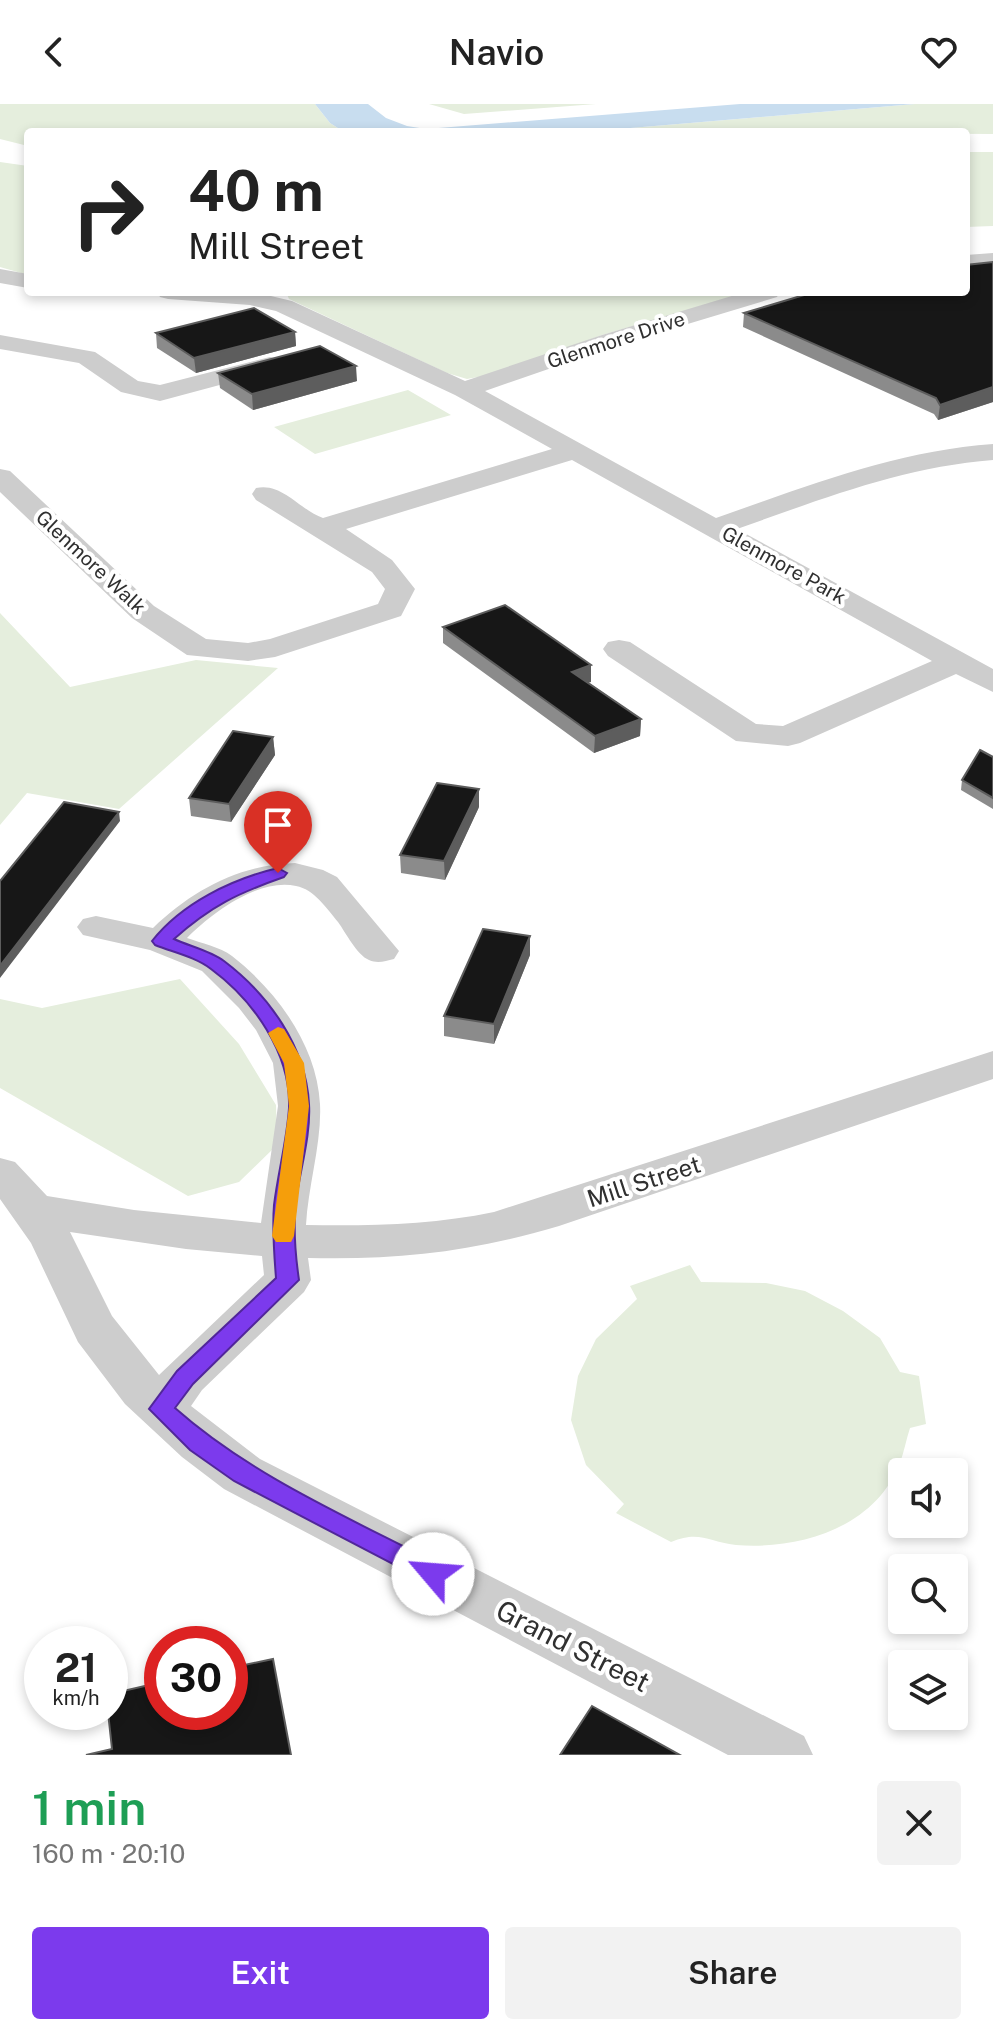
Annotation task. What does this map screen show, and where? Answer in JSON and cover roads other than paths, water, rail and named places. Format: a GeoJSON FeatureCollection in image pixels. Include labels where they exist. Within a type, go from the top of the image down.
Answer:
{"type":"FeatureCollection","features":[{"type":"Feature","properties":{"kind":"street"},"geometry":{"type":"LineString","coordinates":[[970,262],[993,260]]}},
{"type":"Feature","properties":{"kind":"street"},"geometry":{"type":"LineString","coordinates":[[0,276],[24,280]]}},
{"type":"Feature","properties":{"kind":"street","name":"Glenmore Park"},"geometry":{"type":"LineString","coordinates":[[223,296],[250,298],[284,306],[464,390],[993,682]]}},
{"type":"Feature","properties":{"kind":"street","name":"Glenmore Drive"},"geometry":{"type":"LineString","coordinates":[[464,390],[610,340],[756,296]]}},
{"type":"Feature","properties":{"kind":"street"},"geometry":{"type":"LineString","coordinates":[[326,349],[356,341]]}},
{"type":"Feature","properties":{"kind":"street"},"geometry":{"type":"LineString","coordinates":[[0,342],[86,357],[130,387],[160,393],[181,408]]}},
{"type":"Feature","properties":{"kind":"street"},"geometry":{"type":"LineString","coordinates":[[160,393],[296,357]]}},
{"type":"Feature","properties":{"kind":"street"},"geometry":{"type":"LineString","coordinates":[[266,494],[305,521],[323,527],[574,451]]}},
{"type":"Feature","properties":{"kind":"street"},"geometry":{"type":"LineString","coordinates":[[716,527],[876,473],[975,452],[993,452]]}},
{"type":"Feature","properties":{"kind":"street","name":"Glenmore Walk"},"geometry":{"type":"LineString","coordinates":[[0,477],[143,612],[198,648],[248,652],[275,648],[390,610],[400,589],[382,566],[323,527]]}},
{"type":"Feature","properties":{"kind":"street"},"geometry":{"type":"LineString","coordinates":[[619,649],[748,734],[764,737],[788,736],[957,662]]}},
{"type":"Feature","properties":{"kind":"street"},"geometry":{"type":"LineString","coordinates":[[161,941],[198,907],[240,886],[278,873],[304,875],[324,885],[380,951]]}},
{"type":"Feature","properties":{"kind":"street"},"geometry":{"type":"LineString","coordinates":[[96,927],[161,941],[216,963],[260,1008],[294,1063],[299,1106],[283,1240],[288,1280],[185,1377],[160,1409]]}},
{"type":"Feature","properties":{"kind":"street","name":"Mill Street"},"geometry":{"type":"LineString","coordinates":[[32,1209],[159,1230],[283,1240],[373,1241],[449,1237],[536,1216],[993,1064]]}},
{"type":"Feature","properties":{"kind":"street","name":"Grand Street"},"geometry":{"type":"LineString","coordinates":[[0,1173],[32,1209],[66,1265],[94,1327],[127,1375],[199,1443],[242,1474],[784,1755]]}},
{"type":"Feature","properties":{"kind":"water"},"geometry":{"type":"Polygon","coordinates":[[[315,104],[368,104],[386,118],[420,128],[338,128],[315,104]]]}},
{"type":"Feature","properties":{"kind":"water"},"geometry":{"type":"Polygon","coordinates":[[[740,104],[915,104],[630,128],[439,128],[740,104]]]}}]}
